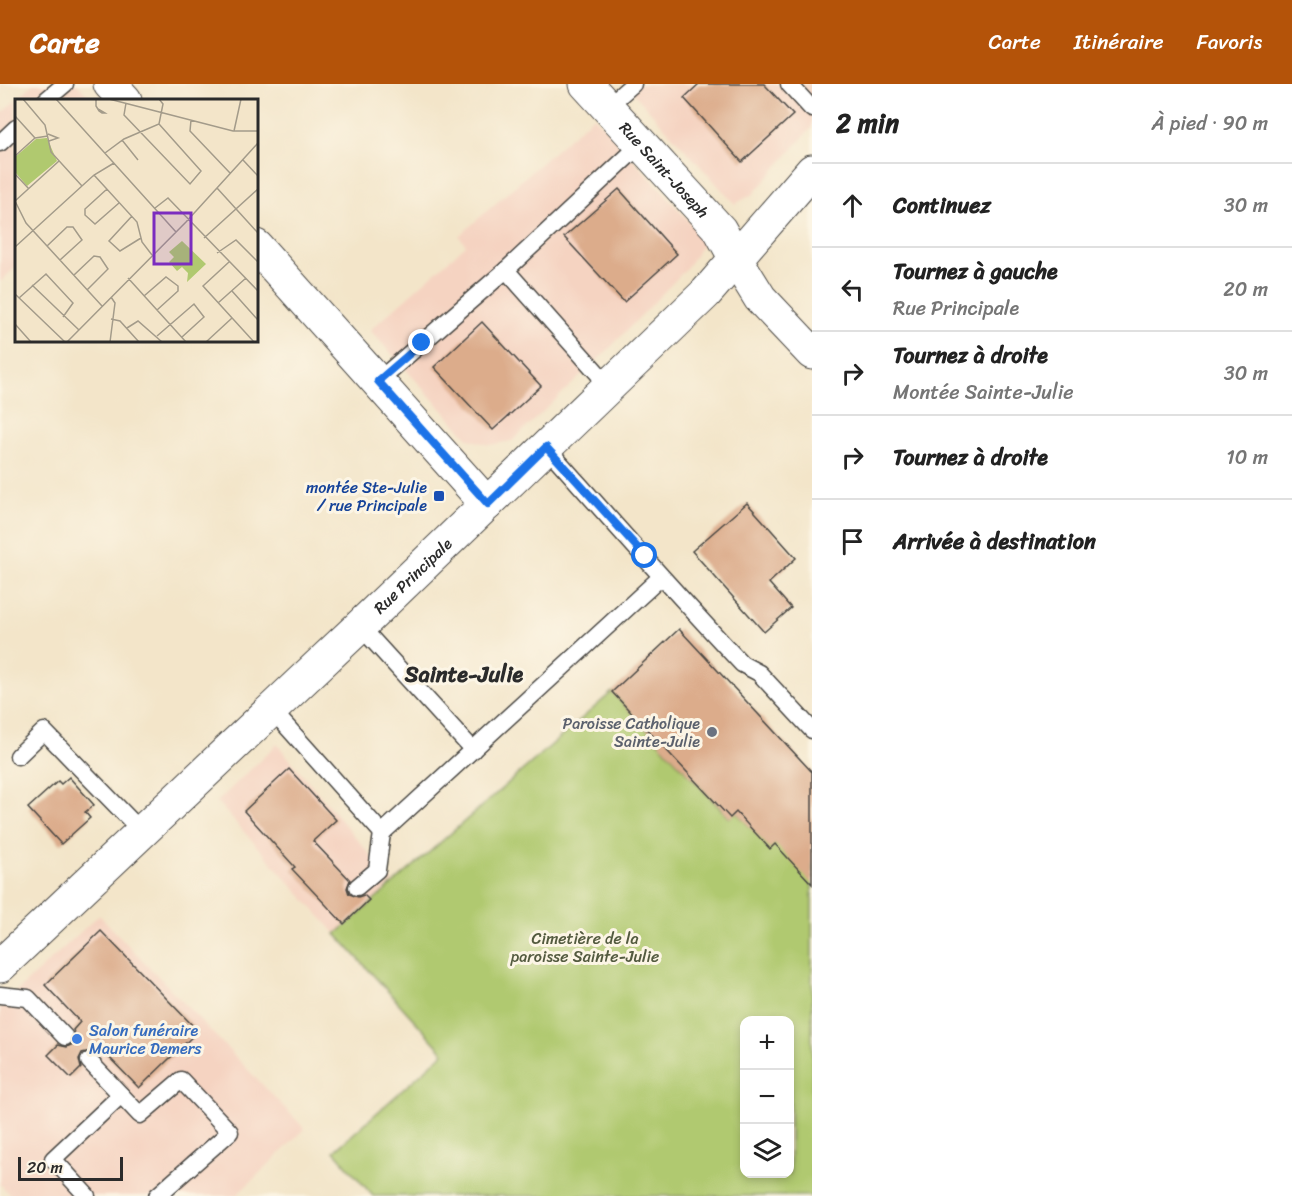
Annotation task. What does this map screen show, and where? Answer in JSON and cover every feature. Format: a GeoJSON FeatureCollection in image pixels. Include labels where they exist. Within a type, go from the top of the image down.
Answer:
{"type":"FeatureCollection","features":[{"type":"Feature","properties":{"kind":"street"},"geometry":{"type":"LineString","coordinates":[[110,84],[123,99]]}},
{"type":"Feature","properties":{"kind":"street","name":"Rue Saint-Joseph"},"geometry":{"type":"LineString","coordinates":[[596,95],[720,230],[760,298],[812,353]]}},
{"type":"Feature","properties":{"kind":"street","name":"Rue Principale"},"geometry":{"type":"LineString","coordinates":[[0,966],[272,710],[706,293],[812,171]]}},
{"type":"Feature","properties":{"kind":"street"},"geometry":{"type":"LineString","coordinates":[[258,248],[488,504]]}},
{"type":"Feature","properties":{"kind":"lane"},"geometry":{"type":"LineString","coordinates":[[596,95],[633,84]]}},
{"type":"Feature","properties":{"kind":"lane"},"geometry":{"type":"LineString","coordinates":[[789,84],[812,110]]}},
{"type":"Feature","properties":{"kind":"lane"},"geometry":{"type":"LineString","coordinates":[[0,143],[15,129]]}},
{"type":"Feature","properties":{"kind":"lane"},"geometry":{"type":"LineString","coordinates":[[378,381],[506,270],[641,144]]}},
{"type":"Feature","properties":{"kind":"lane"},"geometry":{"type":"LineString","coordinates":[[506,270],[609,386]]}},
{"type":"Feature","properties":{"kind":"lane"},"geometry":{"type":"LineString","coordinates":[[546,447],[645,556],[660,578],[742,664],[759,673],[812,730]]}},
{"type":"Feature","properties":{"kind":"lane"},"geometry":{"type":"LineString","coordinates":[[357,887],[377,870],[382,833],[660,578]]}},
{"type":"Feature","properties":{"kind":"lane"},"geometry":{"type":"LineString","coordinates":[[360,626],[473,750]]}},
{"type":"Feature","properties":{"kind":"lane"},"geometry":{"type":"LineString","coordinates":[[272,710],[382,833]]}},
{"type":"Feature","properties":{"kind":"lane"},"geometry":{"type":"LineString","coordinates":[[18,756],[44,731],[142,832]]}},
{"type":"Feature","properties":{"kind":"lane"},"geometry":{"type":"LineString","coordinates":[[0,995],[28,998],[65,1037]]}},
{"type":"Feature","properties":{"kind":"lane"},"geometry":{"type":"LineString","coordinates":[[89,1061],[140,1115],[181,1080],[231,1132],[157,1196]]}},
{"type":"Feature","properties":{"kind":"lane"},"geometry":{"type":"LineString","coordinates":[[87,1196],[53,1159],[121,1095]]}},
{"type":"Feature","properties":{"kind":"shaded area"},"geometry":{"type":"Polygon","coordinates":[[[33,84],[77,84],[91,99],[17,99],[33,84]]]}},
{"type":"Feature","properties":{"kind":"shaded area"},"geometry":{"type":"Polygon","coordinates":[[[625,84],[812,84],[812,127],[753,194],[735,204],[625,84]]]}},
{"type":"Feature","properties":{"kind":"shaded area"},"geometry":{"type":"Polygon","coordinates":[[[15,101],[15,268],[0,282],[0,115],[15,101]]]}},
{"type":"Feature","properties":{"kind":"shaded area"},"geometry":{"type":"Polygon","coordinates":[[[594,116],[706,240],[684,271],[605,353],[512,441],[489,445],[469,439],[370,330],[466,245],[459,236],[594,116]]]}},
{"type":"Feature","properties":{"kind":"shaded area"},"geometry":{"type":"Polygon","coordinates":[[[277,744],[393,882],[336,934],[217,802],[277,744]]]}},
{"type":"Feature","properties":{"kind":"shaded area"},"geometry":{"type":"Polygon","coordinates":[[[99,915],[305,1129],[236,1196],[11,1196],[0,1184],[0,1007],[99,915]]]}},
{"type":"Feature","properties":{"kind":"green space","name":"Cimetière de la paroisse Sainte-Julie"},"geometry":{"type":"Polygon","coordinates":[[[612,692],[729,818],[736,812],[770,848],[775,844],[812,864],[812,1196],[373,1196],[334,1151],[444,1053],[336,934],[612,692]]]}},
{"type":"Feature","properties":{"kind":"building"},"geometry":{"type":"Polygon","coordinates":[[[699,84],[764,84],[793,115],[742,162],[684,98],[699,84]]]}},
{"type":"Feature","properties":{"kind":"building"},"geometry":{"type":"Polygon","coordinates":[[[619,189],[677,254],[624,302],[564,237],[619,189]]]}},
{"type":"Feature","properties":{"kind":"building"},"geometry":{"type":"Polygon","coordinates":[[[482,322],[541,386],[493,430],[434,367],[482,322]]]}},
{"type":"Feature","properties":{"kind":"building"},"geometry":{"type":"Polygon","coordinates":[[[747,503],[796,558],[769,583],[791,608],[764,632],[692,551],[747,503]]]}},
{"type":"Feature","properties":{"kind":"building","name":"Paroisse Catholique Sainte-Julie"},"geometry":{"type":"Polygon","coordinates":[[[679,629],[812,772],[812,884],[775,844],[770,849],[736,812],[730,818],[612,692],[679,629]]]}},
{"type":"Feature","properties":{"kind":"building"},"geometry":{"type":"Polygon","coordinates":[[[289,769],[336,820],[313,841],[350,880],[347,888],[349,894],[358,897],[364,895],[369,900],[344,924],[292,869],[295,867],[244,811],[289,769]]]}},
{"type":"Feature","properties":{"kind":"building"},"geometry":{"type":"Polygon","coordinates":[[[69,777],[94,805],[85,812],[90,818],[61,844],[28,808],[58,781],[61,784],[69,777]]]}},
{"type":"Feature","properties":{"kind":"building"},"geometry":{"type":"Polygon","coordinates":[[[101,931],[198,1031],[139,1088],[101,1049],[97,1054],[91,1051],[82,1053],[79,1059],[81,1068],[71,1078],[48,1055],[58,1045],[67,1047],[73,1044],[75,1035],[73,1030],[80,1022],[45,985],[101,931]]]}},
{"type":"Feature","properties":{"kind":"place","name":"montée Ste-Julie / rue Principale"},"geometry":{"type":"Point","coordinates":[439,496]}},
{"type":"Feature","properties":{"kind":"place","name":"Paroisse Catholique Sainte-Julie"},"geometry":{"type":"Point","coordinates":[712,732]}},
{"type":"Feature","properties":{"kind":"place","name":"Salon funéraire Maurice Demers"},"geometry":{"type":"Point","coordinates":[77,1039]}},
{"type":"Feature","properties":{"kind":"district","name":"Sainte-Julie"},"geometry":{"type":"Point","coordinates":[464,674]}},
{"type":"Feature","properties":{"kind":"route"},"geometry":{"type":"LineString","coordinates":[[422,343],[378,381],[488,504],[546,447],[645,556]]}}]}
